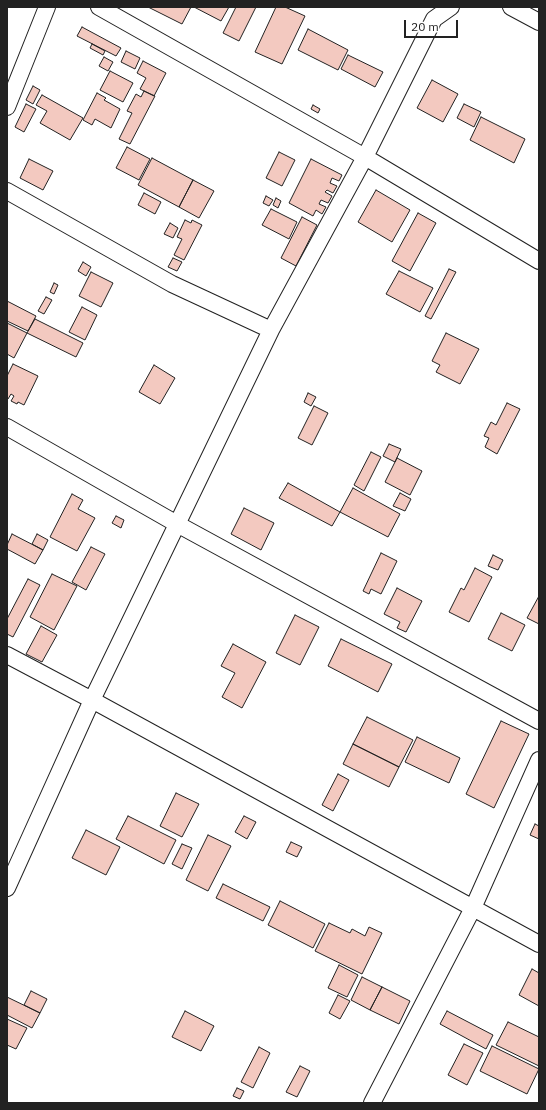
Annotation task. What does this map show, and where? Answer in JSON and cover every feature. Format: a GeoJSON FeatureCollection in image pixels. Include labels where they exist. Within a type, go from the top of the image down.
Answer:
{"type":"FeatureCollection","features":[{"type":"Feature","properties":{"kind":"street"},"geometry":{"type":"LineString","coordinates":[[7,107],[47,7]]}},
{"type":"Feature","properties":{"kind":"street"},"geometry":{"type":"LineString","coordinates":[[100,7],[365,157],[539,261]]}},
{"type":"Feature","properties":{"kind":"street"},"geometry":{"type":"LineString","coordinates":[[7,888],[92,700],[271,330],[365,157],[434,19],[451,7]]}},
{"type":"Feature","properties":{"kind":"street"},"geometry":{"type":"LineString","coordinates":[[511,7],[539,22]]}},
{"type":"Feature","properties":{"kind":"street"},"geometry":{"type":"LineString","coordinates":[[7,191],[172,284],[271,330]]}},
{"type":"Feature","properties":{"kind":"street"},"geometry":{"type":"LineString","coordinates":[[7,427],[177,524],[539,721]]}},
{"type":"Feature","properties":{"kind":"street"},"geometry":{"type":"LineString","coordinates":[[7,655],[539,944]]}},
{"type":"Feature","properties":{"kind":"street"},"geometry":{"type":"LineString","coordinates":[[372,1103],[473,908],[539,760]]}},
{"type":"Feature","properties":{"kind":"building"},"geometry":{"type":"Polygon","coordinates":[[[148,7],[191,7],[182,24],[148,7]]]}},
{"type":"Feature","properties":{"kind":"building"},"geometry":{"type":"Polygon","coordinates":[[[194,7],[229,7],[221,21],[194,7]]]}},
{"type":"Feature","properties":{"kind":"building"},"geometry":{"type":"Polygon","coordinates":[[[236,7],[256,7],[239,41],[223,33],[236,7]]]}},
{"type":"Feature","properties":{"kind":"building"},"geometry":{"type":"Polygon","coordinates":[[[276,7],[285,7],[305,16],[282,64],[255,52],[276,7]]]}},
{"type":"Feature","properties":{"kind":"building"},"geometry":{"type":"Polygon","coordinates":[[[82,27],[121,48],[116,56],[77,36],[82,27]]]}},
{"type":"Feature","properties":{"kind":"building"},"geometry":{"type":"Polygon","coordinates":[[[308,29],[348,50],[338,70],[298,50],[308,29]]]}},
{"type":"Feature","properties":{"kind":"building"},"geometry":{"type":"Polygon","coordinates":[[[92,44],[105,51],[103,55],[90,48],[92,44]]]}},
{"type":"Feature","properties":{"kind":"building"},"geometry":{"type":"Polygon","coordinates":[[[126,51],[140,58],[135,69],[121,62],[126,51]]]}},
{"type":"Feature","properties":{"kind":"building"},"geometry":{"type":"Polygon","coordinates":[[[348,55],[383,72],[375,87],[341,69],[348,55]]]}},
{"type":"Feature","properties":{"kind":"building"},"geometry":{"type":"Polygon","coordinates":[[[104,57],[113,62],[108,71],[99,66],[104,57]]]}},
{"type":"Feature","properties":{"kind":"building"},"geometry":{"type":"Polygon","coordinates":[[[143,61],[166,73],[154,96],[140,89],[146,78],[137,73],[143,61]]]}},
{"type":"Feature","properties":{"kind":"building"},"geometry":{"type":"Polygon","coordinates":[[[110,71],[133,83],[123,102],[100,90],[110,71]]]}},
{"type":"Feature","properties":{"kind":"building"},"geometry":{"type":"Polygon","coordinates":[[[432,80],[458,94],[443,122],[417,108],[432,80]]]}},
{"type":"Feature","properties":{"kind":"building"},"geometry":{"type":"Polygon","coordinates":[[[33,86],[40,90],[33,104],[26,100],[33,86]]]}},
{"type":"Feature","properties":{"kind":"building"},"geometry":{"type":"Polygon","coordinates":[[[144,91],[155,96],[130,144],[119,139],[132,113],[127,111],[136,94],[141,97],[144,91]]]}},
{"type":"Feature","properties":{"kind":"building"},"geometry":{"type":"Polygon","coordinates":[[[97,93],[106,98],[104,100],[120,109],[111,128],[95,119],[92,125],[83,120],[97,93]]]}},
{"type":"Feature","properties":{"kind":"building"},"geometry":{"type":"Polygon","coordinates":[[[42,95],[83,118],[70,140],[40,123],[47,111],[36,105],[42,95]]]}},
{"type":"Feature","properties":{"kind":"building"},"geometry":{"type":"Polygon","coordinates":[[[26,104],[36,109],[24,132],[15,127],[26,104]]]}},
{"type":"Feature","properties":{"kind":"building"},"geometry":{"type":"Polygon","coordinates":[[[464,104],[481,112],[474,127],[457,118],[464,104]]]}},
{"type":"Feature","properties":{"kind":"building"},"geometry":{"type":"Polygon","coordinates":[[[313,105],[320,109],[318,113],[311,109],[313,105]]]}},
{"type":"Feature","properties":{"kind":"building"},"geometry":{"type":"Polygon","coordinates":[[[481,117],[525,139],[514,163],[470,140],[481,117]]]}},
{"type":"Feature","properties":{"kind":"building"},"geometry":{"type":"Polygon","coordinates":[[[127,147],[150,159],[139,180],[116,168],[127,147]]]}},
{"type":"Feature","properties":{"kind":"building"},"geometry":{"type":"Polygon","coordinates":[[[279,152],[295,160],[282,186],[266,178],[279,152]]]}},
{"type":"Feature","properties":{"kind":"building"},"geometry":{"type":"Polygon","coordinates":[[[152,158],[193,180],[179,207],[138,185],[152,158]]]}},
{"type":"Feature","properties":{"kind":"building"},"geometry":{"type":"Polygon","coordinates":[[[29,159],[53,171],[43,190],[20,178],[29,159]]]}},
{"type":"Feature","properties":{"kind":"building"},"geometry":{"type":"Polygon","coordinates":[[[311,159],[342,175],[339,181],[332,178],[330,183],[337,186],[333,193],[327,190],[325,192],[332,196],[328,203],[321,200],[319,204],[326,207],[322,214],[316,210],[313,216],[289,203],[311,159]]]}},
{"type":"Feature","properties":{"kind":"building"},"geometry":{"type":"Polygon","coordinates":[[[193,180],[214,191],[199,218],[179,207],[193,180]]]}},
{"type":"Feature","properties":{"kind":"building"},"geometry":{"type":"Polygon","coordinates":[[[376,190],[410,210],[392,242],[358,222],[376,190]]]}},
{"type":"Feature","properties":{"kind":"building"},"geometry":{"type":"Polygon","coordinates":[[[144,193],[161,202],[155,214],[138,205],[144,193]]]}},
{"type":"Feature","properties":{"kind":"building"},"geometry":{"type":"Polygon","coordinates":[[[266,196],[273,200],[269,206],[263,203],[266,196]]]}},
{"type":"Feature","properties":{"kind":"building"},"geometry":{"type":"Polygon","coordinates":[[[276,198],[281,201],[278,208],[273,205],[276,198]]]}},
{"type":"Feature","properties":{"kind":"building"},"geometry":{"type":"Polygon","coordinates":[[[271,209],[297,222],[289,239],[262,225],[271,209]]]}},
{"type":"Feature","properties":{"kind":"building"},"geometry":{"type":"Polygon","coordinates":[[[418,213],[436,223],[410,271],[392,261],[418,213]]]}},
{"type":"Feature","properties":{"kind":"building"},"geometry":{"type":"Polygon","coordinates":[[[302,217],[317,225],[296,266],[281,258],[302,217]]]}},
{"type":"Feature","properties":{"kind":"building"},"geometry":{"type":"Polygon","coordinates":[[[185,220],[191,223],[192,220],[202,225],[184,260],[174,255],[182,239],[177,237],[185,220]]]}},
{"type":"Feature","properties":{"kind":"building"},"geometry":{"type":"Polygon","coordinates":[[[170,223],[178,228],[173,238],[164,234],[170,223]]]}},
{"type":"Feature","properties":{"kind":"building"},"geometry":{"type":"Polygon","coordinates":[[[173,258],[182,262],[177,271],[168,267],[173,258]]]}},
{"type":"Feature","properties":{"kind":"building"},"geometry":{"type":"Polygon","coordinates":[[[83,262],[91,267],[86,276],[78,271],[83,262]]]}},
{"type":"Feature","properties":{"kind":"building"},"geometry":{"type":"Polygon","coordinates":[[[449,269],[456,272],[431,319],[425,316],[449,269]]]}},
{"type":"Feature","properties":{"kind":"building"},"geometry":{"type":"Polygon","coordinates":[[[399,271],[433,288],[420,312],[386,294],[399,271]]]}},
{"type":"Feature","properties":{"kind":"building"},"geometry":{"type":"Polygon","coordinates":[[[91,272],[113,283],[101,307],[79,296],[91,272]]]}},
{"type":"Feature","properties":{"kind":"building"},"geometry":{"type":"Polygon","coordinates":[[[54,283],[58,285],[54,294],[50,292],[54,283]]]}},
{"type":"Feature","properties":{"kind":"building"},"geometry":{"type":"Polygon","coordinates":[[[46,297],[52,300],[44,314],[38,311],[46,297]]]}},
{"type":"Feature","properties":{"kind":"building"},"geometry":{"type":"Polygon","coordinates":[[[7,301],[36,316],[28,331],[7,321],[7,301]]]}},
{"type":"Feature","properties":{"kind":"building"},"geometry":{"type":"Polygon","coordinates":[[[82,307],[97,315],[85,340],[69,332],[82,307]]]}},
{"type":"Feature","properties":{"kind":"building"},"geometry":{"type":"Polygon","coordinates":[[[35,319],[83,343],[76,357],[27,333],[35,319]]]}},
{"type":"Feature","properties":{"kind":"building"},"geometry":{"type":"Polygon","coordinates":[[[7,323],[27,333],[14,358],[7,354],[7,323]]]}},
{"type":"Feature","properties":{"kind":"building"},"geometry":{"type":"Polygon","coordinates":[[[446,333],[479,349],[460,384],[436,372],[440,365],[432,361],[446,333]]]}},
{"type":"Feature","properties":{"kind":"building"},"geometry":{"type":"Polygon","coordinates":[[[13,364],[38,376],[24,405],[11,401],[14,396],[11,394],[8,399],[7,398],[7,376],[13,364]]]}},
{"type":"Feature","properties":{"kind":"building"},"geometry":{"type":"Polygon","coordinates":[[[154,365],[175,378],[160,404],[139,392],[154,365]]]}},
{"type":"Feature","properties":{"kind":"building"},"geometry":{"type":"Polygon","coordinates":[[[308,393],[316,397],[311,406],[304,402],[308,393]]]}},
{"type":"Feature","properties":{"kind":"building"},"geometry":{"type":"Polygon","coordinates":[[[507,403],[520,409],[497,454],[485,447],[489,438],[484,436],[491,422],[496,425],[507,403]]]}},
{"type":"Feature","properties":{"kind":"building"},"geometry":{"type":"Polygon","coordinates":[[[314,406],[328,413],[312,445],[298,438],[314,406]]]}},
{"type":"Feature","properties":{"kind":"building"},"geometry":{"type":"Polygon","coordinates":[[[389,444],[401,449],[395,462],[383,456],[389,444]]]}},
{"type":"Feature","properties":{"kind":"building"},"geometry":{"type":"Polygon","coordinates":[[[371,452],[381,457],[364,491],[354,485],[371,452]]]}},
{"type":"Feature","properties":{"kind":"building"},"geometry":{"type":"Polygon","coordinates":[[[397,458],[422,471],[410,495],[385,482],[397,458]]]}},
{"type":"Feature","properties":{"kind":"building"},"geometry":{"type":"Polygon","coordinates":[[[288,483],[340,512],[332,526],[279,498],[288,483]]]}},
{"type":"Feature","properties":{"kind":"building"},"geometry":{"type":"Polygon","coordinates":[[[353,488],[400,514],[388,537],[340,512],[353,488]]]}},
{"type":"Feature","properties":{"kind":"building"},"geometry":{"type":"Polygon","coordinates":[[[400,493],[411,499],[405,511],[393,506],[400,493]]]}},
{"type":"Feature","properties":{"kind":"building"},"geometry":{"type":"Polygon","coordinates":[[[72,494],[83,500],[78,509],[95,518],[77,551],[50,537],[72,494]]]}},
{"type":"Feature","properties":{"kind":"building"},"geometry":{"type":"Polygon","coordinates":[[[244,508],[274,523],[261,550],[231,534],[244,508]]]}},
{"type":"Feature","properties":{"kind":"building"},"geometry":{"type":"Polygon","coordinates":[[[116,516],[124,520],[121,528],[112,523],[116,516]]]}},
{"type":"Feature","properties":{"kind":"building"},"geometry":{"type":"Polygon","coordinates":[[[12,534],[43,550],[35,564],[7,549],[7,545],[12,534]]]}},
{"type":"Feature","properties":{"kind":"building"},"geometry":{"type":"Polygon","coordinates":[[[37,534],[48,540],[43,550],[32,544],[37,534]]]}},
{"type":"Feature","properties":{"kind":"building"},"geometry":{"type":"Polygon","coordinates":[[[91,547],[105,554],[86,590],[72,582],[91,547]]]}},
{"type":"Feature","properties":{"kind":"building"},"geometry":{"type":"Polygon","coordinates":[[[381,553],[397,561],[381,594],[371,589],[369,594],[363,591],[381,553]]]}},
{"type":"Feature","properties":{"kind":"building"},"geometry":{"type":"Polygon","coordinates":[[[493,555],[503,560],[498,570],[488,566],[493,555]]]}},
{"type":"Feature","properties":{"kind":"building"},"geometry":{"type":"Polygon","coordinates":[[[475,568],[492,577],[469,622],[449,612],[461,588],[464,590],[475,568]]]}},
{"type":"Feature","properties":{"kind":"building"},"geometry":{"type":"Polygon","coordinates":[[[52,574],[77,586],[54,630],[30,617],[52,574]]]}},
{"type":"Feature","properties":{"kind":"building"},"geometry":{"type":"Polygon","coordinates":[[[28,579],[40,585],[13,637],[7,634],[7,619],[28,579]]]}},
{"type":"Feature","properties":{"kind":"building"},"geometry":{"type":"Polygon","coordinates":[[[397,588],[422,601],[406,632],[397,628],[400,622],[384,614],[397,588]]]}},
{"type":"Feature","properties":{"kind":"building"},"geometry":{"type":"Polygon","coordinates":[[[539,596],[539,624],[527,618],[539,596]]]}},
{"type":"Feature","properties":{"kind":"building"},"geometry":{"type":"Polygon","coordinates":[[[501,613],[525,625],[512,651],[488,639],[501,613]]]}},
{"type":"Feature","properties":{"kind":"building"},"geometry":{"type":"Polygon","coordinates":[[[295,615],[319,627],[300,665],[276,653],[295,615]]]}},
{"type":"Feature","properties":{"kind":"building"},"geometry":{"type":"Polygon","coordinates":[[[41,626],[57,635],[42,662],[26,654],[41,626]]]}},
{"type":"Feature","properties":{"kind":"building"},"geometry":{"type":"Polygon","coordinates":[[[341,639],[392,664],[378,692],[328,666],[341,639]]]}},
{"type":"Feature","properties":{"kind":"building"},"geometry":{"type":"Polygon","coordinates":[[[233,644],[266,662],[242,708],[222,697],[235,673],[221,666],[233,644]]]}},
{"type":"Feature","properties":{"kind":"building"},"geometry":{"type":"Polygon","coordinates":[[[367,717],[413,740],[399,767],[353,744],[367,717]]]}},
{"type":"Feature","properties":{"kind":"building"},"geometry":{"type":"Polygon","coordinates":[[[501,721],[529,734],[494,808],[466,794],[501,721]]]}},
{"type":"Feature","properties":{"kind":"building"},"geometry":{"type":"Polygon","coordinates":[[[417,737],[460,758],[449,783],[405,762],[417,737]]]}},
{"type":"Feature","properties":{"kind":"building"},"geometry":{"type":"Polygon","coordinates":[[[353,744],[399,767],[389,787],[343,764],[353,744]]]}},
{"type":"Feature","properties":{"kind":"building"},"geometry":{"type":"Polygon","coordinates":[[[338,774],[349,780],[333,811],[322,805],[338,774]]]}},
{"type":"Feature","properties":{"kind":"building"},"geometry":{"type":"Polygon","coordinates":[[[176,793],[199,804],[182,837],[160,826],[176,793]]]}},
{"type":"Feature","properties":{"kind":"building"},"geometry":{"type":"Polygon","coordinates":[[[128,816],[176,840],[164,864],[116,839],[128,816]]]}},
{"type":"Feature","properties":{"kind":"building"},"geometry":{"type":"Polygon","coordinates":[[[244,816],[256,822],[247,839],[235,832],[244,816]]]}},
{"type":"Feature","properties":{"kind":"building"},"geometry":{"type":"Polygon","coordinates":[[[535,824],[539,826],[539,839],[530,835],[535,824]]]}},
{"type":"Feature","properties":{"kind":"building"},"geometry":{"type":"Polygon","coordinates":[[[86,830],[120,847],[106,875],[72,858],[86,830]]]}},
{"type":"Feature","properties":{"kind":"building"},"geometry":{"type":"Polygon","coordinates":[[[208,835],[231,846],[208,891],[186,880],[208,835]]]}},
{"type":"Feature","properties":{"kind":"building"},"geometry":{"type":"Polygon","coordinates":[[[291,842],[302,847],[297,857],[286,852],[291,842]]]}},
{"type":"Feature","properties":{"kind":"building"},"geometry":{"type":"Polygon","coordinates":[[[182,844],[192,848],[182,869],[172,864],[182,844]]]}},
{"type":"Feature","properties":{"kind":"building"},"geometry":{"type":"Polygon","coordinates":[[[223,884],[270,907],[263,921],[216,898],[223,884]]]}},
{"type":"Feature","properties":{"kind":"building"},"geometry":{"type":"Polygon","coordinates":[[[280,901],[325,924],[313,948],[268,925],[280,901]]]}},
{"type":"Feature","properties":{"kind":"building"},"geometry":{"type":"Polygon","coordinates":[[[329,923],[350,933],[352,929],[365,936],[369,927],[382,933],[362,974],[315,951],[329,923]]]}},
{"type":"Feature","properties":{"kind":"building"},"geometry":{"type":"Polygon","coordinates":[[[339,965],[358,975],[347,997],[328,988],[339,965]]]}},
{"type":"Feature","properties":{"kind":"building"},"geometry":{"type":"Polygon","coordinates":[[[532,969],[539,973],[539,1006],[519,995],[532,969]]]}},
{"type":"Feature","properties":{"kind":"building"},"geometry":{"type":"Polygon","coordinates":[[[362,977],[382,987],[370,1010],[351,1000],[362,977]]]}},
{"type":"Feature","properties":{"kind":"building"},"geometry":{"type":"Polygon","coordinates":[[[382,987],[410,1001],[399,1024],[370,1010],[382,987]]]}},
{"type":"Feature","properties":{"kind":"building"},"geometry":{"type":"Polygon","coordinates":[[[31,991],[47,999],[40,1013],[24,1005],[31,991]]]}},
{"type":"Feature","properties":{"kind":"building"},"geometry":{"type":"Polygon","coordinates":[[[338,995],[350,1001],[340,1019],[329,1013],[338,995]]]}},
{"type":"Feature","properties":{"kind":"building"},"geometry":{"type":"Polygon","coordinates":[[[7,997],[40,1013],[32,1028],[7,1015],[7,997]]]}},
{"type":"Feature","properties":{"kind":"building"},"geometry":{"type":"Polygon","coordinates":[[[185,1011],[214,1026],[201,1051],[172,1037],[185,1011]]]}},
{"type":"Feature","properties":{"kind":"building"},"geometry":{"type":"Polygon","coordinates":[[[447,1011],[493,1035],[486,1049],[440,1024],[447,1011]]]}},
{"type":"Feature","properties":{"kind":"building"},"geometry":{"type":"Polygon","coordinates":[[[7,1019],[27,1028],[16,1049],[7,1045],[7,1019]]]}},
{"type":"Feature","properties":{"kind":"building"},"geometry":{"type":"Polygon","coordinates":[[[508,1022],[539,1037],[539,1066],[496,1045],[508,1022]]]}},
{"type":"Feature","properties":{"kind":"building"},"geometry":{"type":"Polygon","coordinates":[[[464,1044],[483,1053],[467,1085],[448,1075],[464,1044]]]}},
{"type":"Feature","properties":{"kind":"building"},"geometry":{"type":"Polygon","coordinates":[[[492,1046],[539,1069],[527,1094],[480,1071],[492,1046]]]}},
{"type":"Feature","properties":{"kind":"building"},"geometry":{"type":"Polygon","coordinates":[[[259,1047],[270,1053],[253,1088],[241,1082],[259,1047]]]}},
{"type":"Feature","properties":{"kind":"building"},"geometry":{"type":"Polygon","coordinates":[[[300,1066],[310,1071],[297,1097],[286,1092],[300,1066]]]}},
{"type":"Feature","properties":{"kind":"building"},"geometry":{"type":"Polygon","coordinates":[[[237,1088],[244,1091],[240,1099],[233,1096],[237,1088]]]}}]}
